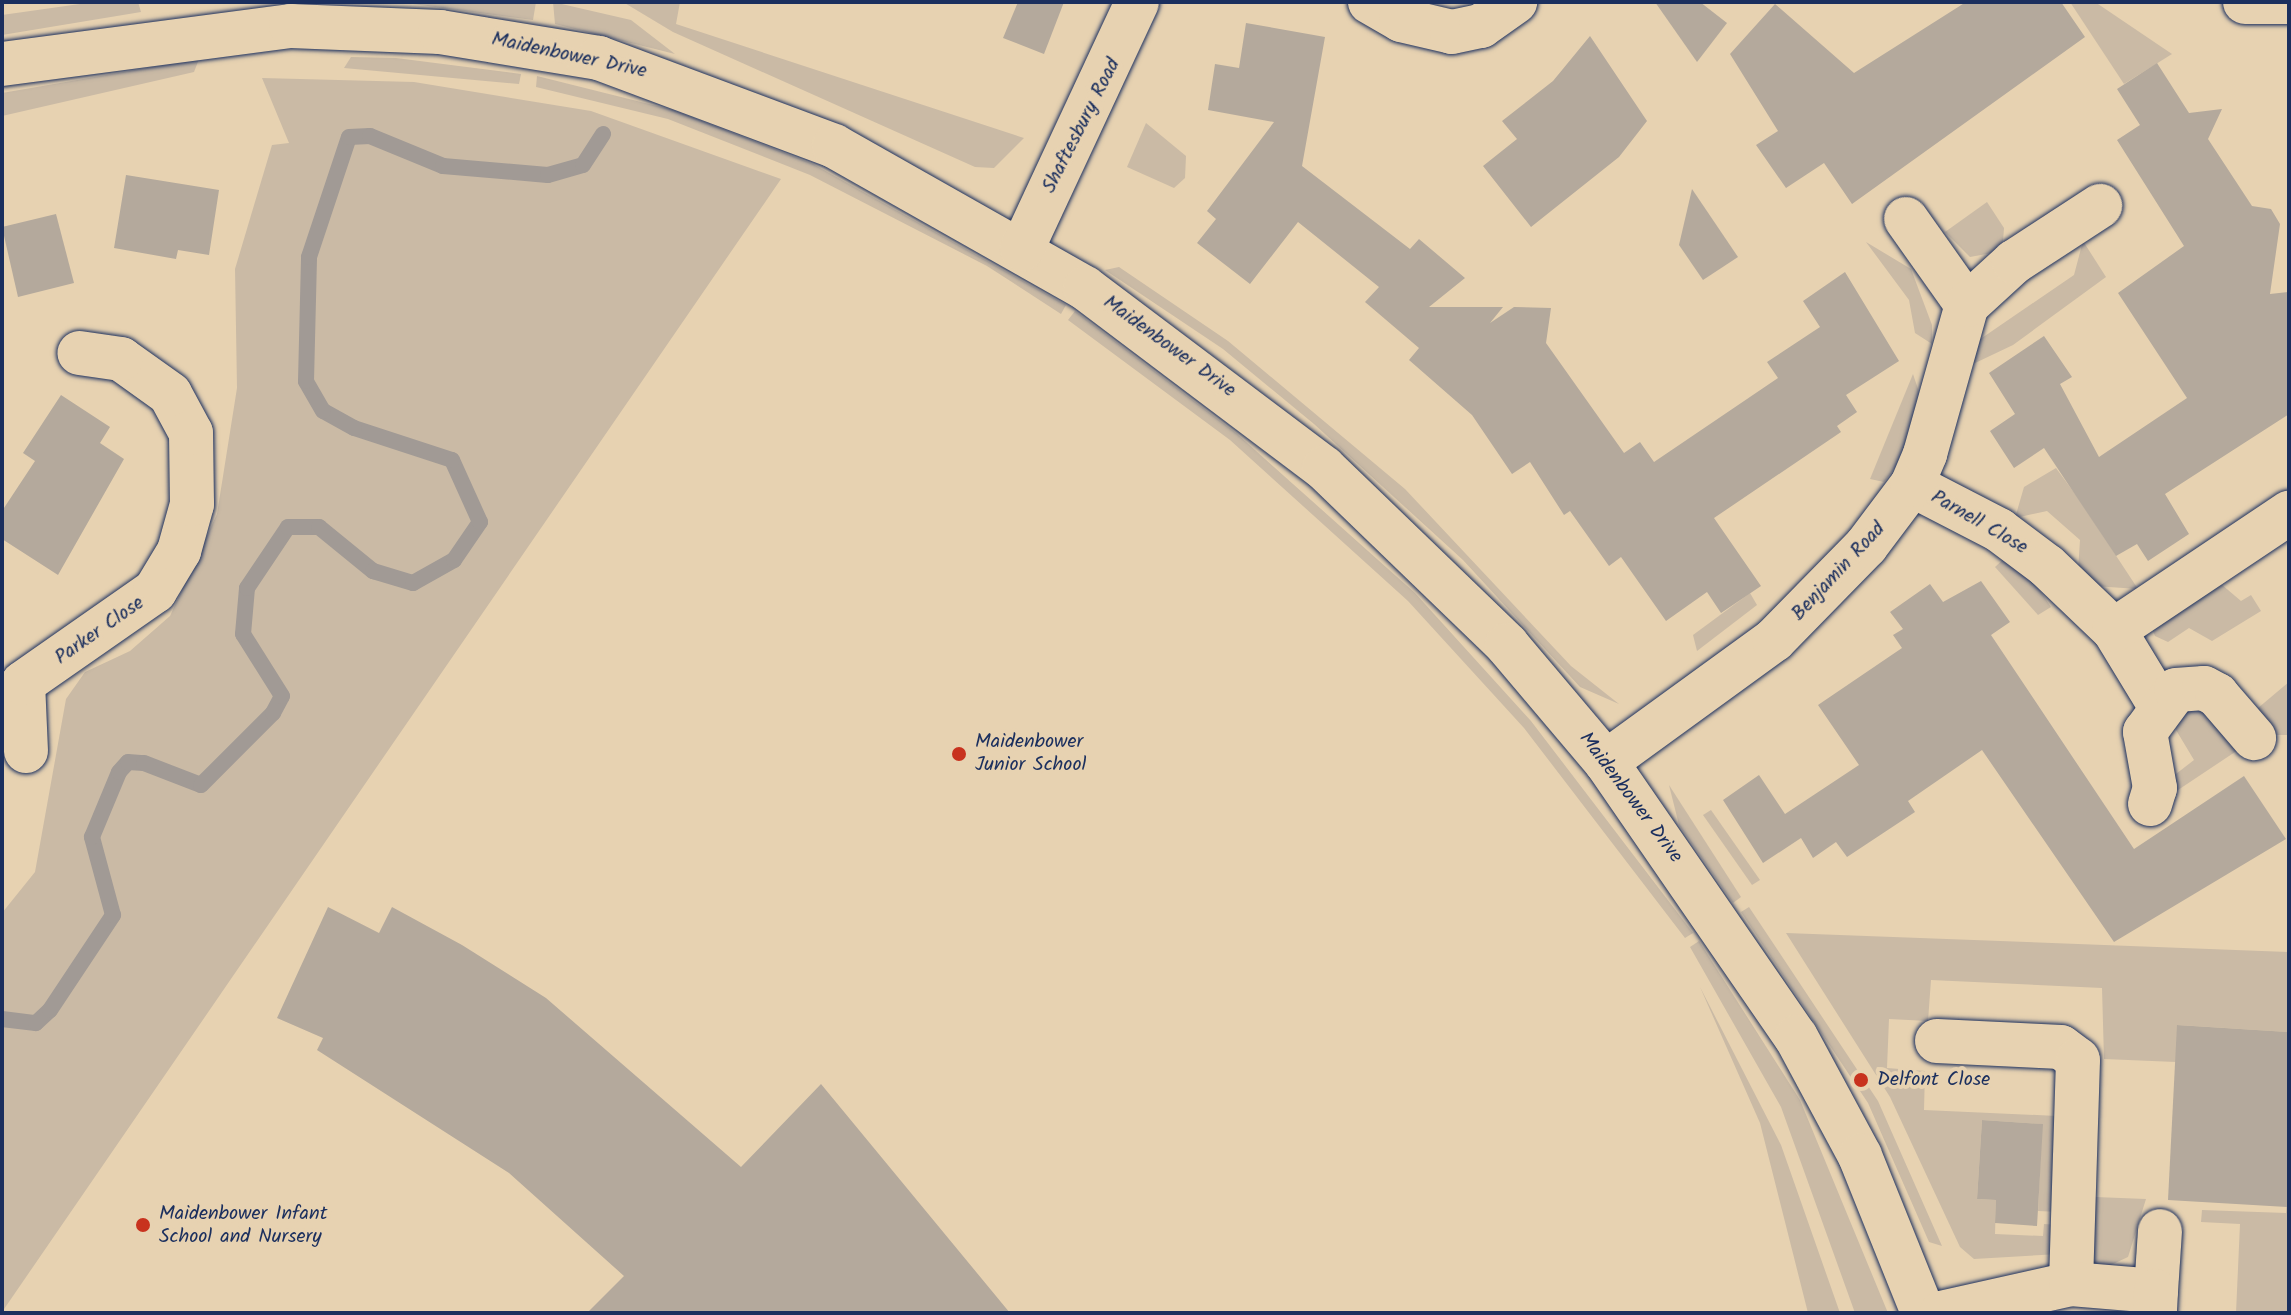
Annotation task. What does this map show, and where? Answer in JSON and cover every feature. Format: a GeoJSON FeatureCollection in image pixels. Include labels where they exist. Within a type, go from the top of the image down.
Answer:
{"type":"FeatureCollection","features":[{"type":"Feature","properties":{"kind":"street","name":"Shaftesbury Road"},"geometry":{"type":"LineString","coordinates":[[1022,249],[1137,2]]}},
{"type":"Feature","properties":{"kind":"street"},"geometry":{"type":"LineString","coordinates":[[1370,2],[1401,20],[1452,32],[1481,26],[1515,2]]}},
{"type":"Feature","properties":{"kind":"street"},"geometry":{"type":"LineString","coordinates":[[2245,2],[2289,2]]}},
{"type":"Feature","properties":{"kind":"street","name":"Maidenbower Drive"},"geometry":{"type":"LineString","coordinates":[[2,64],[291,14],[440,32],[655,75],[834,146],[1022,249],[1194,363],[1324,468],[1507,645],[1606,762],[1796,1037],[1860,1156],[1923,1313]]}},
{"type":"Feature","properties":{"kind":"street"},"geometry":{"type":"LineString","coordinates":[[1906,219],[1967,305],[2014,262],[2100,206]]}},
{"type":"Feature","properties":{"kind":"street","name":"Benjamin Road"},"geometry":{"type":"LineString","coordinates":[[1606,762],[1774,640],[1866,546],[1912,485],[1940,413],[1967,305]]}},
{"type":"Feature","properties":{"kind":"street","name":"Parker Close"},"geometry":{"type":"LineString","coordinates":[[26,751],[13,680],[155,591],[179,551],[192,504],[191,433],[170,394],[121,359],[79,353]]}},
{"type":"Feature","properties":{"kind":"street","name":"Parnell Close"},"geometry":{"type":"LineString","coordinates":[[1912,485],[2021,545],[2114,630],[2159,704]]}},
{"type":"Feature","properties":{"kind":"street"},"geometry":{"type":"LineString","coordinates":[[2114,630],[2289,513]]}},
{"type":"Feature","properties":{"kind":"street"},"geometry":{"type":"LineString","coordinates":[[2150,804],[2155,788],[2145,732],[2159,704],[2176,690],[2204,688],[2254,738]]}},
{"type":"Feature","properties":{"kind":"street"},"geometry":{"type":"LineString","coordinates":[[1937,1041],[2061,1047],[2078,1060],[2071,1284]]}},
{"type":"Feature","properties":{"kind":"street"},"geometry":{"type":"LineString","coordinates":[[1941,1313],[2071,1284],[2156,1302],[2160,1231]]}},
{"type":"Feature","properties":{"kind":"shaded area"},"geometry":{"type":"Polygon","coordinates":[[[94,2],[138,2],[141,12],[2,35],[2,15],[94,2]]]}},
{"type":"Feature","properties":{"kind":"shaded area"},"geometry":{"type":"Polygon","coordinates":[[[398,2],[536,2],[533,20],[398,2]]]}},
{"type":"Feature","properties":{"kind":"shaded area"},"geometry":{"type":"Polygon","coordinates":[[[553,2],[631,20],[675,54],[555,24],[553,2]]]}},
{"type":"Feature","properties":{"kind":"shaded area"},"geometry":{"type":"Polygon","coordinates":[[[623,2],[680,2],[676,24],[1024,138],[994,168],[975,167],[673,32],[623,2]]]}},
{"type":"Feature","properties":{"kind":"shaded area"},"geometry":{"type":"Polygon","coordinates":[[[2070,2],[2095,2],[2172,54],[2124,84],[2070,2]]]}},
{"type":"Feature","properties":{"kind":"shaded area"},"geometry":{"type":"Polygon","coordinates":[[[351,57],[396,58],[521,74],[519,84],[344,68],[351,57]]]}},
{"type":"Feature","properties":{"kind":"shaded area"},"geometry":{"type":"Polygon","coordinates":[[[199,59],[194,72],[2,116],[2,93],[199,59]]]}},
{"type":"Feature","properties":{"kind":"shaded area"},"geometry":{"type":"Polygon","coordinates":[[[537,76],[673,110],[813,164],[1066,305],[1061,314],[987,266],[810,175],[668,119],[536,87],[537,76]]]}},
{"type":"Feature","properties":{"kind":"shaded area"},"geometry":{"type":"Polygon","coordinates":[[[262,78],[414,82],[591,111],[781,179],[2,1312],[2,913],[35,872],[66,699],[85,672],[130,651],[170,616],[217,514],[237,388],[235,269],[272,145],[289,143],[262,78]]]}},
{"type":"Feature","properties":{"kind":"shaded area"},"geometry":{"type":"Polygon","coordinates":[[[1146,123],[1186,156],[1185,178],[1174,188],[1127,167],[1146,123]]]}},
{"type":"Feature","properties":{"kind":"shaded area"},"geometry":{"type":"Polygon","coordinates":[[[1987,202],[2004,228],[2003,241],[1997,252],[1970,257],[1945,232],[1987,202]]]}},
{"type":"Feature","properties":{"kind":"shaded area"},"geometry":{"type":"Polygon","coordinates":[[[2083,241],[2106,277],[2013,345],[1973,364],[1976,342],[2074,275],[2083,241]]]}},
{"type":"Feature","properties":{"kind":"shaded area"},"geometry":{"type":"Polygon","coordinates":[[[1866,242],[1911,269],[1932,325],[1932,344],[1915,333],[1909,300],[1866,242]]]}},
{"type":"Feature","properties":{"kind":"shaded area"},"geometry":{"type":"Polygon","coordinates":[[[1119,267],[1228,341],[1405,489],[1571,666],[1619,704],[1580,687],[1463,560],[1314,424],[1223,349],[1105,270],[1119,267]]]}},
{"type":"Feature","properties":{"kind":"shaded area"},"geometry":{"type":"Polygon","coordinates":[[[1075,311],[1236,433],[1415,593],[1531,721],[1693,933],[1685,938],[1524,728],[1408,601],[1230,440],[1068,320],[1075,311]]]}},
{"type":"Feature","properties":{"kind":"shaded area"},"geometry":{"type":"Polygon","coordinates":[[[1913,374],[1922,401],[1898,464],[1884,482],[1870,479],[1913,374]]]}},
{"type":"Feature","properties":{"kind":"shaded area"},"geometry":{"type":"Polygon","coordinates":[[[2056,468],[2138,589],[2094,586],[2078,571],[2080,540],[2047,511],[2015,518],[2024,487],[2056,468]]]}},
{"type":"Feature","properties":{"kind":"shaded area"},"geometry":{"type":"Polygon","coordinates":[[[2006,557],[2036,585],[2051,607],[2038,615],[1995,567],[2006,557]]]}},
{"type":"Feature","properties":{"kind":"shaded area"},"geometry":{"type":"Polygon","coordinates":[[[2221,584],[2241,601],[2251,595],[2261,611],[2212,641],[2189,628],[2168,642],[2155,636],[2152,629],[2221,584]]]}},
{"type":"Feature","properties":{"kind":"shaded area"},"geometry":{"type":"Polygon","coordinates":[[[1750,593],[1757,605],[1697,651],[1693,635],[1750,593]]]}},
{"type":"Feature","properties":{"kind":"shaded area"},"geometry":{"type":"Polygon","coordinates":[[[2289,682],[2289,735],[2269,735],[2258,708],[2289,682]]]}},
{"type":"Feature","properties":{"kind":"shaded area"},"geometry":{"type":"Polygon","coordinates":[[[2198,705],[2238,750],[2175,792],[2172,777],[2194,760],[2176,730],[2177,710],[2198,705]]]}},
{"type":"Feature","properties":{"kind":"shaded area"},"geometry":{"type":"Polygon","coordinates":[[[1669,785],[1741,897],[1733,903],[1679,825],[1669,785]]]}},
{"type":"Feature","properties":{"kind":"shaded area"},"geometry":{"type":"Polygon","coordinates":[[[1711,810],[1760,880],[1752,885],[1703,815],[1711,810]]]}},
{"type":"Feature","properties":{"kind":"shaded area"},"geometry":{"type":"Polygon","coordinates":[[[1749,907],[1878,1101],[1942,1246],[1929,1242],[1868,1103],[1741,912],[1749,907]]]}},
{"type":"Feature","properties":{"kind":"shaded area"},"geometry":{"type":"Polygon","coordinates":[[[1786,933],[2289,952],[2289,1032],[2178,1025],[2176,1062],[2104,1059],[2102,988],[1931,980],[1928,1021],[1889,1019],[1887,1068],[1925,1071],[1924,1110],[2057,1116],[2060,1212],[2038,1211],[2042,1124],[1982,1120],[1977,1199],[1996,1200],[1995,1234],[2043,1236],[2044,1224],[2059,1225],[2059,1254],[1974,1259],[1960,1247],[1890,1097],[1786,933]]]}},
{"type":"Feature","properties":{"kind":"shaded area"},"geometry":{"type":"Polygon","coordinates":[[[1699,941],[1800,1100],[1888,1313],[1855,1313],[1781,1107],[1690,947],[1699,941]]]}},
{"type":"Feature","properties":{"kind":"shaded area"},"geometry":{"type":"Polygon","coordinates":[[[1700,987],[1781,1145],[1840,1313],[1808,1313],[1760,1123],[1700,987]]]}},
{"type":"Feature","properties":{"kind":"shaded area"},"geometry":{"type":"Polygon","coordinates":[[[2289,1168],[2289,1313],[2236,1313],[2240,1224],[2201,1222],[2202,1210],[2286,1213],[2289,1168]]]}},
{"type":"Feature","properties":{"kind":"shaded area"},"geometry":{"type":"Polygon","coordinates":[[[2095,1197],[2146,1199],[2128,1257],[2098,1271],[2088,1259],[2095,1197]]]}},
{"type":"Feature","properties":{"kind":"building"},"geometry":{"type":"Polygon","coordinates":[[[1018,2],[1064,2],[1044,54],[1003,38],[1018,2]]]}},
{"type":"Feature","properties":{"kind":"building"},"geometry":{"type":"Polygon","coordinates":[[[1655,2],[1700,2],[1727,23],[1697,62],[1655,2]]]}},
{"type":"Feature","properties":{"kind":"building"},"geometry":{"type":"Polygon","coordinates":[[[1966,2],[2061,2],[2085,37],[1852,204],[1824,163],[1786,188],[1756,145],[1778,131],[1730,54],[1775,4],[1854,73],[1966,2]]]}},
{"type":"Feature","properties":{"kind":"building"},"geometry":{"type":"Polygon","coordinates":[[[1246,23],[1325,37],[1302,166],[1410,249],[1419,239],[1465,278],[1429,307],[1503,307],[1490,323],[1514,307],[1551,308],[1546,343],[1624,453],[1640,442],[1654,462],[1778,378],[1767,362],[1820,327],[1803,301],[1845,272],[1899,361],[1846,395],[1857,412],[1837,426],[1841,432],[1714,518],[1761,586],[1721,613],[1707,592],[1666,621],[1621,557],[1609,566],[1570,511],[1564,515],[1530,462],[1512,474],[1472,415],[1409,360],[1419,348],[1365,302],[1379,287],[1298,222],[1250,284],[1197,243],[1216,219],[1207,211],[1274,122],[1208,110],[1215,64],[1239,68],[1246,23]]]}},
{"type":"Feature","properties":{"kind":"building"},"geometry":{"type":"Polygon","coordinates":[[[1590,36],[1647,121],[1619,157],[1531,227],[1483,166],[1517,139],[1502,121],[1553,81],[1590,36]]]}},
{"type":"Feature","properties":{"kind":"building"},"geometry":{"type":"Polygon","coordinates":[[[2157,63],[2189,113],[2222,109],[2208,139],[2252,206],[2271,209],[2280,224],[2270,294],[2289,292],[2289,414],[2165,494],[2189,534],[2148,561],[2137,544],[2116,556],[2044,448],[2014,468],[1990,431],[2015,414],[1989,373],[2044,336],[2072,377],[2060,384],[2099,457],[2187,398],[2118,293],[2184,246],[2117,140],[2140,125],[2117,89],[2157,63]]]}},
{"type":"Feature","properties":{"kind":"building"},"geometry":{"type":"Polygon","coordinates":[[[126,175],[219,190],[209,255],[178,250],[176,259],[114,248],[126,175]]]}},
{"type":"Feature","properties":{"kind":"building"},"geometry":{"type":"Polygon","coordinates":[[[1692,189],[1738,257],[1703,280],[1679,245],[1692,189]]]}},
{"type":"Feature","properties":{"kind":"building"},"geometry":{"type":"Polygon","coordinates":[[[56,214],[74,283],[18,297],[2,227],[56,214]]]}},
{"type":"Feature","properties":{"kind":"building"},"geometry":{"type":"Polygon","coordinates":[[[61,395],[110,427],[100,443],[124,459],[58,575],[2,539],[2,511],[35,461],[23,453],[61,395]]]}},
{"type":"Feature","properties":{"kind":"building"},"geometry":{"type":"Polygon","coordinates":[[[1981,581],[2010,622],[1991,635],[2134,849],[2244,776],[2286,839],[2114,942],[1982,750],[1908,801],[1915,812],[1847,857],[1836,842],[1813,858],[1801,838],[1763,863],[1723,800],[1759,775],[1785,814],[1859,765],[1818,705],[1902,648],[1893,635],[1903,629],[1890,612],[1930,584],[1943,602],[1981,581]]]}},
{"type":"Feature","properties":{"kind":"building"},"geometry":{"type":"Polygon","coordinates":[[[328,907],[379,933],[392,907],[462,945],[546,998],[741,1167],[821,1084],[1010,1313],[587,1313],[624,1276],[509,1173],[317,1050],[323,1038],[277,1018],[328,907]]]}},
{"type":"Feature","properties":{"kind":"building"},"geometry":{"type":"Polygon","coordinates":[[[2177,1025],[2289,1032],[2287,1207],[2168,1200],[2177,1025]]]}},
{"type":"Feature","properties":{"kind":"building"},"geometry":{"type":"Polygon","coordinates":[[[1982,1120],[2043,1124],[2037,1226],[1995,1223],[1996,1200],[1977,1199],[1982,1120]]]}},
{"type":"Feature","properties":{"kind":"waterway"},"geometry":{"type":"LineString","coordinates":[[2,1019],[36,1023],[50,1010],[113,915],[92,837],[119,772],[128,762],[144,763],[201,785],[273,713],[282,696],[243,634],[247,588],[288,527],[319,527],[373,571],[413,583],[454,560],[480,522],[452,460],[354,428],[323,411],[306,381],[309,257],[349,137],[370,136],[443,166],[548,175],[583,165],[603,134]]}},
{"type":"Feature","properties":{"kind":"place","name":"Maidenbower Junior School"},"geometry":{"type":"Point","coordinates":[959,754]}},
{"type":"Feature","properties":{"kind":"place","name":"Delfont Close"},"geometry":{"type":"Point","coordinates":[1861,1080]}},
{"type":"Feature","properties":{"kind":"place","name":"Maidenbower Infant School and Nursery"},"geometry":{"type":"Point","coordinates":[143,1225]}}]}
